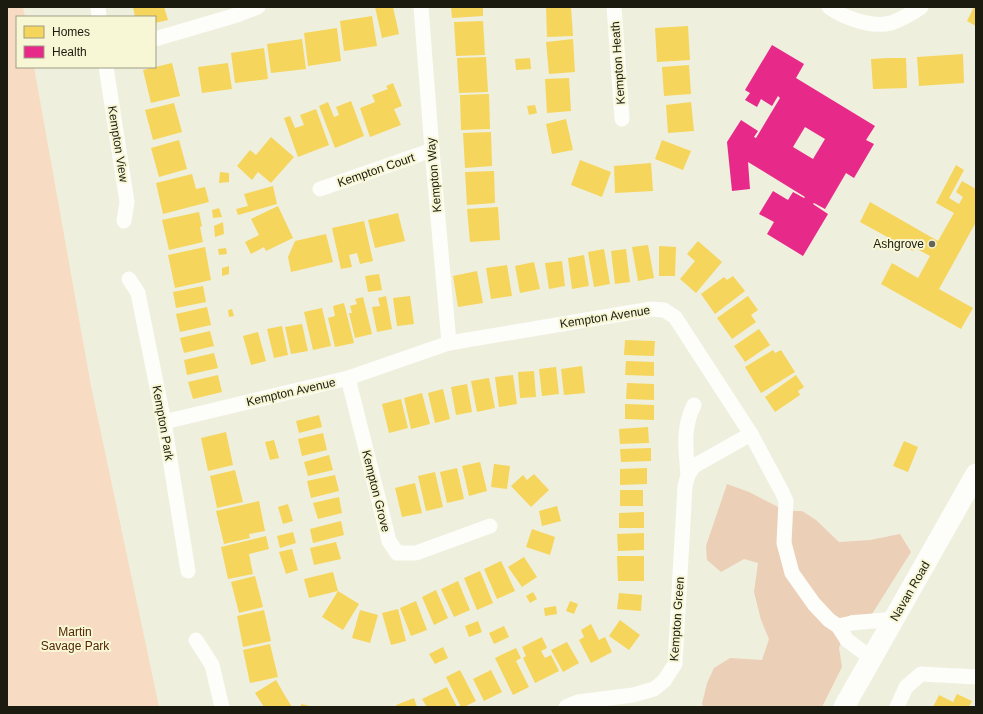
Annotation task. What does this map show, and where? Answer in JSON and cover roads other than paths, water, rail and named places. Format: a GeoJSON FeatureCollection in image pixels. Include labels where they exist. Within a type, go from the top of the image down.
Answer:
{"type":"FeatureCollection","features":[{"type":"Feature","properties":{"kind":"main road","name":"Navan Road"},"geometry":{"type":"LineString","coordinates":[[844,707],[976,474]]}},
{"type":"Feature","properties":{"kind":"street"},"geometry":{"type":"LineString","coordinates":[[156,39],[237,15],[258,7]]}},
{"type":"Feature","properties":{"kind":"street","name":"Kempton Way"},"geometry":{"type":"LineString","coordinates":[[421,7],[449,343]]}},
{"type":"Feature","properties":{"kind":"street","name":"Kempton Heath"},"geometry":{"type":"LineString","coordinates":[[614,7],[622,119]]}},
{"type":"Feature","properties":{"kind":"street"},"geometry":{"type":"LineString","coordinates":[[829,7],[855,21],[874,23],[889,23],[907,16],[921,7]]}},
{"type":"Feature","properties":{"kind":"street","name":"Kempton View"},"geometry":{"type":"LineString","coordinates":[[106,68],[127,202],[124,221]]}},
{"type":"Feature","properties":{"kind":"street","name":"Kempton Court"},"geometry":{"type":"LineString","coordinates":[[320,189],[432,150]]}},
{"type":"Feature","properties":{"kind":"street","name":"Kempton Park"},"geometry":{"type":"LineString","coordinates":[[129,278],[138,293],[164,422],[188,571]]}},
{"type":"Feature","properties":{"kind":"street","name":"Kempton Avenue"},"geometry":{"type":"LineString","coordinates":[[164,422],[348,378],[449,343],[652,309],[664,310],[675,316],[751,434],[782,492],[786,501],[784,542],[792,573],[814,604],[829,620],[838,626],[847,640],[871,658]]}},
{"type":"Feature","properties":{"kind":"street","name":"Kempton Grove"},"geometry":{"type":"LineString","coordinates":[[348,378],[389,541],[397,553],[416,554],[490,526]]}},
{"type":"Feature","properties":{"kind":"street","name":"Kempton Green"},"geometry":{"type":"LineString","coordinates":[[566,707],[578,702],[633,695],[654,689],[664,681],[675,664],[685,486],[688,475],[685,438],[688,418],[694,405]]}},
{"type":"Feature","properties":{"kind":"street"},"geometry":{"type":"LineString","coordinates":[[688,475],[694,466],[751,434]]}},
{"type":"Feature","properties":{"kind":"street"},"geometry":{"type":"LineString","coordinates":[[838,626],[852,623],[894,619]]}},
{"type":"Feature","properties":{"kind":"street"},"geometry":{"type":"LineString","coordinates":[[196,640],[212,665],[222,707]]}},
{"type":"Feature","properties":{"kind":"street"},"geometry":{"type":"LineString","coordinates":[[897,707],[906,687],[921,674],[976,677]]}},
{"type":"Feature","properties":{"kind":"place","name":"Ashgrove"},"geometry":{"type":"Point","coordinates":[932,244]}},
{"type":"Feature","properties":{"kind":"park label","name":"Martin Savage Park"},"geometry":{"type":"Point","coordinates":[75,639]}}]}
